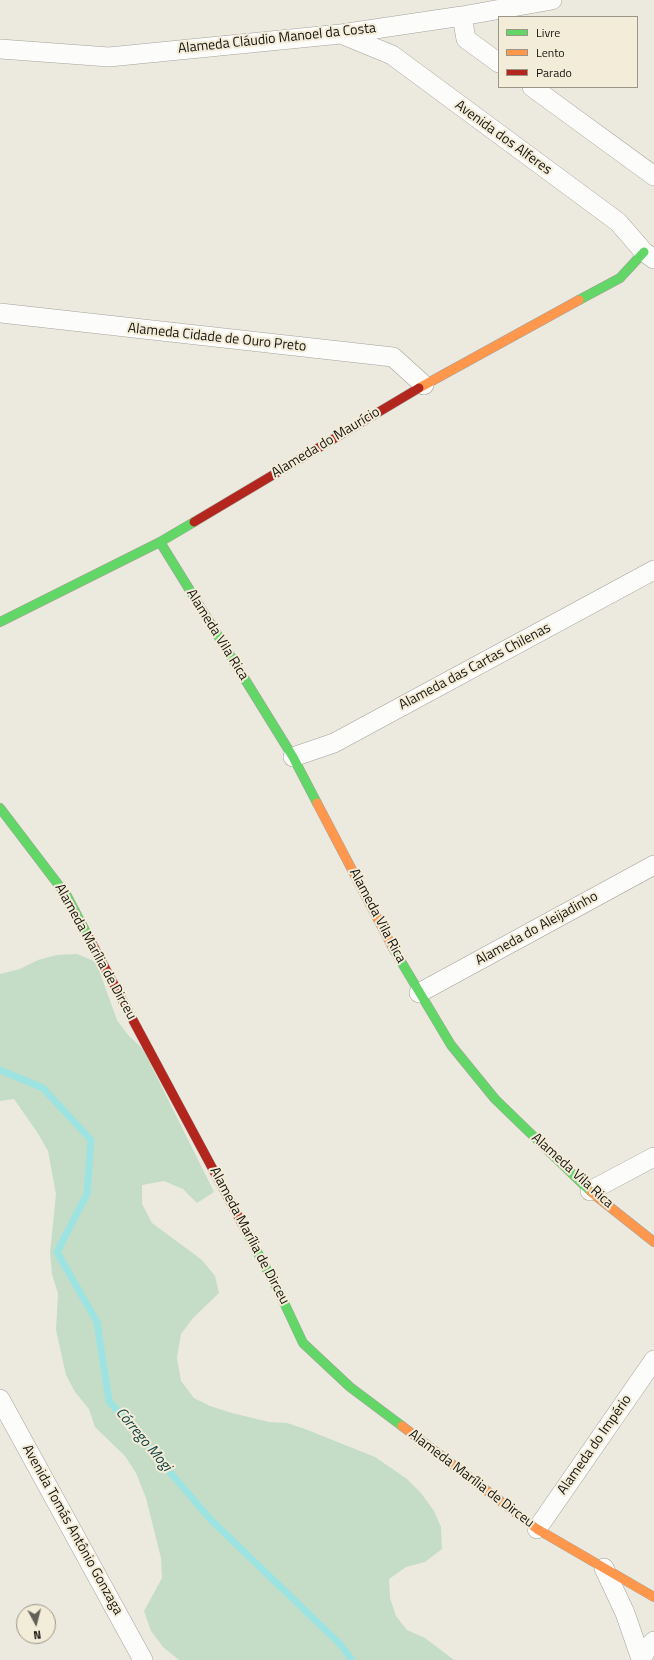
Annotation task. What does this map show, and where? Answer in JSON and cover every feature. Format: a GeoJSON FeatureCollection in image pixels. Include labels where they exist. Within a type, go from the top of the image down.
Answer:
{"type":"FeatureCollection","features":[{"type":"Feature","properties":{"kind":"street","name":"Alameda Cláudio Manoel da Costa"},"geometry":{"type":"LineString","coordinates":[[0,49],[108,57],[341,34],[462,16],[552,0]]}},
{"type":"Feature","properties":{"kind":"street"},"geometry":{"type":"LineString","coordinates":[[462,16],[466,39],[498,62]]}},
{"type":"Feature","properties":{"kind":"street","name":"Avenida dos Alferes"},"geometry":{"type":"LineString","coordinates":[[341,34],[392,56],[618,222],[649,255]]}},
{"type":"Feature","properties":{"kind":"street"},"geometry":{"type":"LineString","coordinates":[[533,88],[654,176]]}},
{"type":"Feature","properties":{"kind":"street","name":"Alameda do Maurício"},"geometry":{"type":"LineString","coordinates":[[0,622],[160,542],[424,385],[620,278],[649,255]]}},
{"type":"Feature","properties":{"kind":"street","name":"Alameda Cidade de Ouro Preto"},"geometry":{"type":"LineString","coordinates":[[0,313],[393,357],[424,385]]}},
{"type":"Feature","properties":{"kind":"street","name":"Alameda Vila Rica"},"geometry":{"type":"LineString","coordinates":[[160,542],[293,757],[386,936],[451,1045],[495,1100],[590,1191],[654,1242]]}},
{"type":"Feature","properties":{"kind":"street","name":"Alameda das Cartas Chilenas"},"geometry":{"type":"LineString","coordinates":[[293,757],[334,743],[654,570]]}},
{"type":"Feature","properties":{"kind":"street","name":"Alameda Marília de Dirceu"},"geometry":{"type":"LineString","coordinates":[[0,808],[67,896],[280,1294],[303,1343],[350,1386],[537,1529],[654,1597]]}},
{"type":"Feature","properties":{"kind":"street","name":"Alameda do Aleijadinho"},"geometry":{"type":"LineString","coordinates":[[419,993],[654,865]]}},
{"type":"Feature","properties":{"kind":"street"},"geometry":{"type":"LineString","coordinates":[[590,1191],[654,1157]]}},
{"type":"Feature","properties":{"kind":"street","name":"Alameda do Império"},"geometry":{"type":"LineString","coordinates":[[537,1529],[654,1360]]}},
{"type":"Feature","properties":{"kind":"street","name":"Avenida Tomás Antônio Gonzaga"},"geometry":{"type":"LineString","coordinates":[[0,1399],[143,1660]]}},
{"type":"Feature","properties":{"kind":"street"},"geometry":{"type":"LineString","coordinates":[[604,1568],[625,1613],[641,1660]]}},
{"type":"Feature","properties":{"kind":"street"},"geometry":{"type":"LineString","coordinates":[[641,1660],[648,1647],[654,1641]]}},
{"type":"Feature","properties":{"kind":"green space"},"geometry":{"type":"Polygon","coordinates":[[[77,954],[96,962],[117,1020],[128,1035],[143,1049],[214,1192],[197,1203],[183,1189],[164,1181],[142,1185],[142,1204],[152,1223],[202,1260],[215,1276],[219,1293],[193,1318],[181,1334],[177,1358],[181,1381],[194,1398],[210,1406],[269,1422],[287,1423],[375,1457],[407,1479],[421,1493],[434,1511],[441,1527],[442,1549],[425,1562],[406,1567],[389,1579],[390,1598],[396,1616],[407,1630],[425,1638],[454,1660],[179,1660],[163,1647],[151,1631],[144,1611],[162,1578],[161,1558],[146,1498],[136,1473],[125,1456],[95,1427],[89,1409],[75,1392],[66,1375],[56,1330],[58,1294],[52,1274],[50,1253],[56,1194],[48,1151],[14,1099],[0,1101],[0,974],[20,969],[38,960],[57,955],[77,954]]]}},
{"type":"Feature","properties":{"kind":"waterway","name":"Córrego Mogi"},"geometry":{"type":"LineString","coordinates":[[0,1070],[43,1088],[91,1140],[87,1194],[57,1252],[97,1322],[109,1401],[211,1520],[340,1644],[352,1660]]}},
{"type":"Feature","properties":{"kind":"traffic: fast"},"geometry":{"type":"LineString","coordinates":[[579,300],[620,278],[644,252]]}},
{"type":"Feature","properties":{"kind":"traffic: fast"},"geometry":{"type":"LineString","coordinates":[[0,622],[160,542],[194,522]]}},
{"type":"Feature","properties":{"kind":"traffic: fast"},"geometry":{"type":"LineString","coordinates":[[160,542],[293,757],[317,803]]}},
{"type":"Feature","properties":{"kind":"traffic: fast"},"geometry":{"type":"LineString","coordinates":[[0,808],[67,896],[89,938]]}},
{"type":"Feature","properties":{"kind":"traffic: fast"},"geometry":{"type":"LineString","coordinates":[[393,948],[451,1045],[495,1099],[591,1192]]}},
{"type":"Feature","properties":{"kind":"traffic: fast"},"geometry":{"type":"LineString","coordinates":[[246,1231],[280,1294],[303,1343],[350,1387],[402,1426]]}},
{"type":"Feature","properties":{"kind":"traffic: slow"},"geometry":{"type":"LineString","coordinates":[[419,388],[579,300]]}},
{"type":"Feature","properties":{"kind":"traffic: slow"},"geometry":{"type":"LineString","coordinates":[[317,803],[393,948]]}},
{"type":"Feature","properties":{"kind":"traffic: slow"},"geometry":{"type":"LineString","coordinates":[[591,1192],[654,1242]]}},
{"type":"Feature","properties":{"kind":"traffic: slow"},"geometry":{"type":"LineString","coordinates":[[402,1426],[537,1529],[654,1597]]}},
{"type":"Feature","properties":{"kind":"traffic: jam"},"geometry":{"type":"LineString","coordinates":[[194,522],[419,388]]}},
{"type":"Feature","properties":{"kind":"traffic: jam"},"geometry":{"type":"LineString","coordinates":[[89,938],[246,1231]]}}]}
